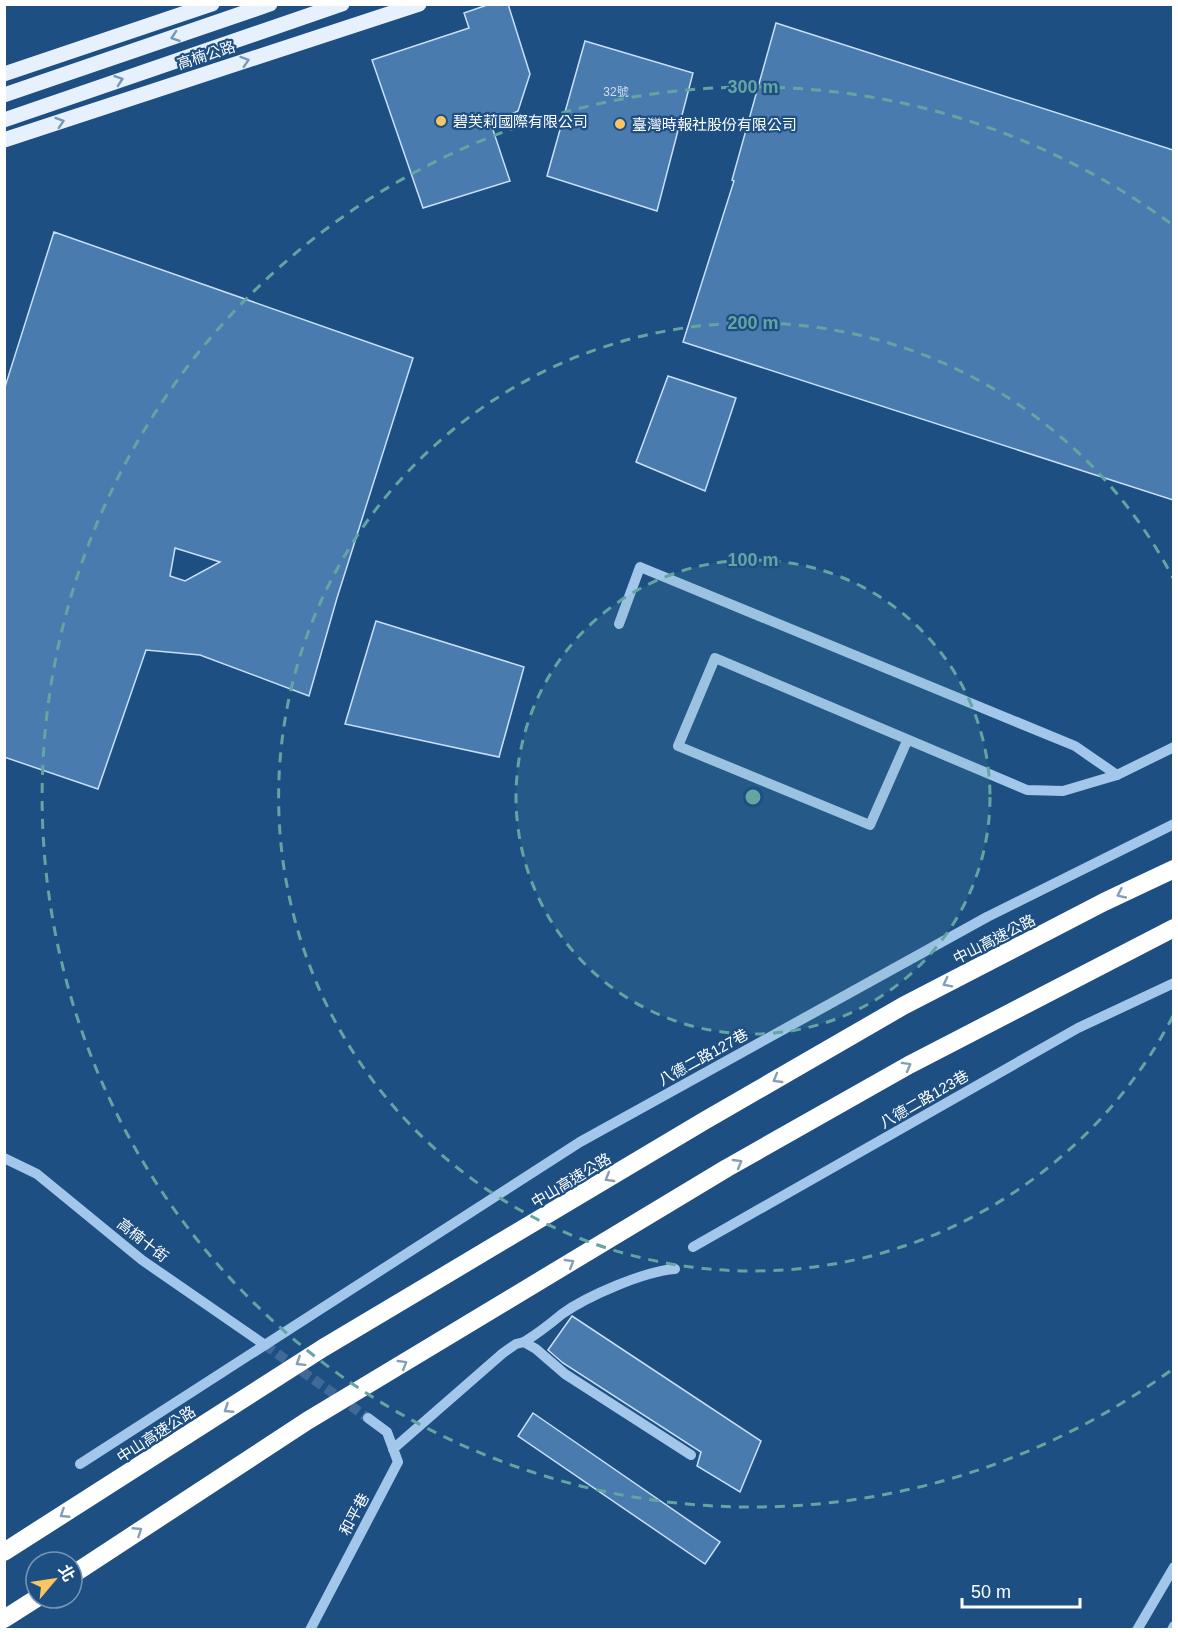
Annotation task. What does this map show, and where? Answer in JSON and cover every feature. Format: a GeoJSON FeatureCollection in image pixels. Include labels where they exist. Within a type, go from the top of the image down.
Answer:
{"type":"FeatureCollection","features":[{"type":"Feature","properties":{"kind":"highway","name":"中山高速公路"},"geometry":{"type":"LineString","coordinates":[[4,1552],[323,1348],[694,1128],[903,1006],[1173,869]]}},
{"type":"Feature","properties":{"kind":"highway"},"geometry":{"type":"LineString","coordinates":[[84,1567],[307,1421],[727,1168],[909,1065],[1173,928]]}},
{"type":"Feature","properties":{"kind":"highway"},"geometry":{"type":"LineString","coordinates":[[4,1619],[24,1606]]}},
{"type":"Feature","properties":{"kind":"main road"},"geometry":{"type":"LineString","coordinates":[[4,74],[212,4]]}},
{"type":"Feature","properties":{"kind":"main road","name":"高楠公路"},"geometry":{"type":"LineString","coordinates":[[4,95],[270,4]]}},
{"type":"Feature","properties":{"kind":"main road","name":"高楠公路"},"geometry":{"type":"LineString","coordinates":[[4,120],[342,4]]}},
{"type":"Feature","properties":{"kind":"main road","name":"高楠公路"},"geometry":{"type":"LineString","coordinates":[[4,140],[419,4]]}},
{"type":"Feature","properties":{"kind":"street"},"geometry":{"type":"LineString","coordinates":[[619,624],[640,567],[1075,746],[1117,775]]}},
{"type":"Feature","properties":{"kind":"street"},"geometry":{"type":"LineString","coordinates":[[908,741],[870,825],[678,746],[715,658],[1027,790],[1063,791],[1117,775],[1173,747]]}},
{"type":"Feature","properties":{"kind":"street","name":"八德二路127巷"},"geometry":{"type":"LineString","coordinates":[[80,1464],[580,1142],[987,917],[1173,824]]}},
{"type":"Feature","properties":{"kind":"street","name":"八德二路123巷"},"geometry":{"type":"LineString","coordinates":[[693,1247],[1078,1028],[1173,983]]}},
{"type":"Feature","properties":{"kind":"street","name":"高楠十街"},"geometry":{"type":"LineString","coordinates":[[4,1158],[38,1174],[142,1260],[265,1345]]}},
{"type":"Feature","properties":{"kind":"street"},"geometry":{"type":"LineString","coordinates":[[368,1418],[387,1432],[393,1449],[503,1353],[516,1344],[524,1342],[564,1313],[626,1283],[662,1270],[675,1269]]}},
{"type":"Feature","properties":{"kind":"street"},"geometry":{"type":"LineString","coordinates":[[524,1342],[537,1349],[565,1374],[691,1455]]}},
{"type":"Feature","properties":{"kind":"street","name":"和平巷"},"geometry":{"type":"LineString","coordinates":[[310,1629],[398,1462],[393,1449]]}},
{"type":"Feature","properties":{"kind":"street"},"geometry":{"type":"LineString","coordinates":[[1137,1629],[1173,1567]]}},
{"type":"Feature","properties":{"kind":"building","name":"碧芙莉國際有限公司"},"geometry":{"type":"Polygon","coordinates":[[[490,4],[508,4],[530,74],[518,111],[491,124],[510,181],[423,208],[372,60],[469,28],[464,13],[490,4]]]}},
{"type":"Feature","properties":{"kind":"building"},"geometry":{"type":"Polygon","coordinates":[[[776,23],[1173,150],[1173,500],[683,342],[734,181],[732,180],[776,23]]]}},
{"type":"Feature","properties":{"kind":"building","name":"臺灣時報社股份有限公司"},"geometry":{"type":"Polygon","coordinates":[[[585,41],[693,73],[657,211],[547,176],[585,41]]]}},
{"type":"Feature","properties":{"kind":"building"},"geometry":{"type":"Polygon","coordinates":[[[54,232],[413,358],[337,598],[309,696],[200,655],[146,650],[98,789],[4,757],[4,390],[54,232]],[[175,548],[170,576],[185,581],[220,562],[175,548]]]}},
{"type":"Feature","properties":{"kind":"building"},"geometry":{"type":"Polygon","coordinates":[[[668,376],[736,398],[705,491],[636,462],[668,376]]]}},
{"type":"Feature","properties":{"kind":"building"},"geometry":{"type":"Polygon","coordinates":[[[376,621],[524,667],[499,757],[345,724],[376,621]]]}},
{"type":"Feature","properties":{"kind":"building"},"geometry":{"type":"Polygon","coordinates":[[[572,1316],[761,1441],[740,1492],[697,1466],[701,1452],[563,1363],[548,1350],[572,1316]]]}},
{"type":"Feature","properties":{"kind":"building"},"geometry":{"type":"Polygon","coordinates":[[[533,1413],[720,1542],[705,1564],[518,1436],[533,1413]]]}},
{"type":"Feature","properties":{"kind":"tunnel"},"geometry":{"type":"LineString","coordinates":[[265,1345],[368,1418]]}},
{"type":"Feature","properties":{"kind":"place","name":"碧芙莉國際有限公司"},"geometry":{"type":"Point","coordinates":[441,121]}},
{"type":"Feature","properties":{"kind":"place","name":"臺灣時報社股份有限公司"},"geometry":{"type":"Point","coordinates":[620,124]}}]}
